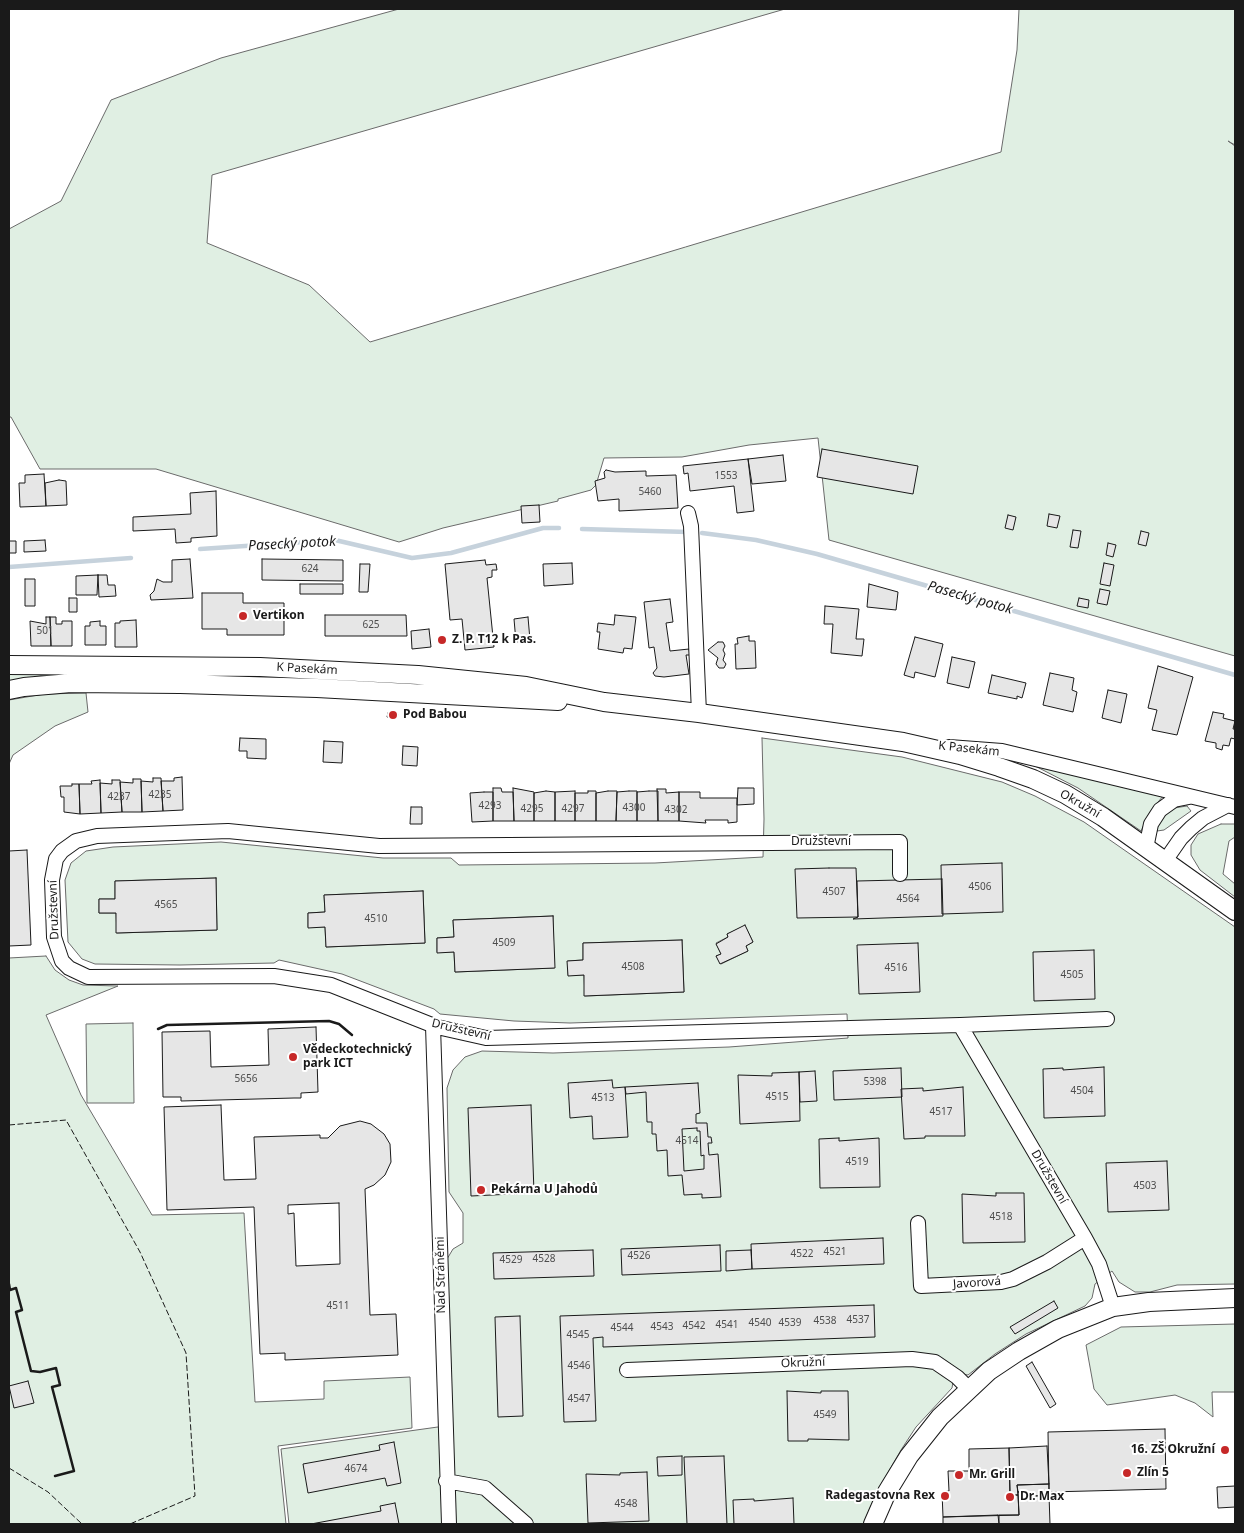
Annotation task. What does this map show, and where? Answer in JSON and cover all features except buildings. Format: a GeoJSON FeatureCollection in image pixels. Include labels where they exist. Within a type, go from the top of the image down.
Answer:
{"type":"FeatureCollection","features":[{"type":"Feature","properties":{"kind":"street"},"geometry":{"type":"LineString","coordinates":[[688,513],[691,526],[699,713]]}},
{"type":"Feature","properties":{"kind":"street","name":"K Pasekám"},"geometry":{"type":"LineString","coordinates":[[9,665],[252,667],[409,674],[526,686],[604,702],[699,713],[903,742],[1002,752],[1232,806]]}},
{"type":"Feature","properties":{"kind":"street","name":"K Pasekám"},"geometry":{"type":"LineString","coordinates":[[9,690],[24,687],[71,684],[180,684],[604,702]]}},
{"type":"Feature","properties":{"kind":"street","name":"Okružní"},"geometry":{"type":"LineString","coordinates":[[903,742],[960,755],[1033,779],[1095,813],[1235,910]]}},
{"type":"Feature","properties":{"kind":"street"},"geometry":{"type":"LineString","coordinates":[[1146,848],[1151,824],[1160,810],[1174,800],[1195,796]]}},
{"type":"Feature","properties":{"kind":"street"},"geometry":{"type":"LineString","coordinates":[[1166,861],[1181,838],[1191,828],[1203,818],[1232,806]]}},
{"type":"Feature","properties":{"kind":"street","name":"Družstevní"},"geometry":{"type":"LineString","coordinates":[[900,874],[900,842],[379,846],[228,831],[86,838],[69,845],[56,859],[52,880],[56,944],[62,960],[83,975],[95,978],[274,976],[332,985],[433,1026],[486,1038],[960,1026],[1108,1019]]}},
{"type":"Feature","properties":{"kind":"street","name":"Nad Stráněmi"},"geometry":{"type":"LineString","coordinates":[[433,1026],[446,1481],[449,1524]]}},
{"type":"Feature","properties":{"kind":"street","name":"Družstevní"},"geometry":{"type":"LineString","coordinates":[[960,1026],[1085,1238],[1099,1264],[1114,1307]]}},
{"type":"Feature","properties":{"kind":"street","name":"Javorová"},"geometry":{"type":"LineString","coordinates":[[918,1223],[921,1286],[1001,1282],[1013,1279],[1048,1262],[1085,1238]]}},
{"type":"Feature","properties":{"kind":"street"},"geometry":{"type":"LineString","coordinates":[[873,1524],[887,1492],[909,1456],[940,1418],[989,1370],[1019,1351],[1058,1329],[1114,1307],[1149,1302],[1235,1298]]}},
{"type":"Feature","properties":{"kind":"street","name":"Okružní"},"geometry":{"type":"LineString","coordinates":[[627,1370],[912,1359],[935,1362],[957,1377],[969,1389]]}},
{"type":"Feature","properties":{"kind":"street"},"geometry":{"type":"LineString","coordinates":[[446,1481],[485,1488],[526,1524]]}},
{"type":"Feature","properties":{"kind":"green space"},"geometry":{"type":"Polygon","coordinates":[[[399,9],[785,9],[212,175],[207,243],[309,285],[370,342],[1001,152],[1017,50],[1019,9],[1235,9],[1235,145],[1228,141],[1235,146],[1235,656],[829,540],[818,438],[749,445],[682,457],[604,458],[596,485],[591,490],[558,499],[558,501],[443,528],[399,542],[156,469],[40,469],[11,417],[9,417],[9,229],[61,201],[111,100],[221,58],[399,9]]]}},
{"type":"Feature","properties":{"kind":"green space"},"geometry":{"type":"Polygon","coordinates":[[[225,673],[375,680],[481,689],[224,676],[98,675],[9,682],[9,674],[225,673]]]}},
{"type":"Feature","properties":{"kind":"green space"},"geometry":{"type":"Polygon","coordinates":[[[86,693],[88,712],[55,726],[13,755],[9,764],[9,700],[44,694],[86,693]]]}},
{"type":"Feature","properties":{"kind":"green space"},"geometry":{"type":"Polygon","coordinates":[[[762,738],[902,757],[1002,782],[1035,796],[1084,822],[1235,927],[1235,1284],[1177,1285],[1150,1292],[1135,1292],[1119,1282],[1112,1271],[1095,1284],[1092,1298],[1085,1306],[1026,1334],[995,1354],[968,1375],[962,1374],[953,1382],[952,1388],[916,1427],[901,1450],[878,1490],[863,1524],[289,1524],[281,1449],[452,1425],[447,1259],[453,1249],[463,1243],[463,1213],[449,1192],[447,1088],[453,1070],[465,1057],[482,1051],[553,1053],[729,1047],[848,1038],[847,1014],[570,1023],[514,1021],[440,1014],[434,1009],[342,974],[279,960],[274,963],[95,964],[82,959],[68,942],[65,880],[71,863],[86,851],[113,847],[221,842],[383,858],[451,858],[459,865],[655,863],[763,857],[762,738]],[[216,878],[115,881],[115,899],[99,899],[99,913],[116,913],[117,933],[217,930],[216,878]],[[423,891],[324,895],[325,912],[308,913],[308,927],[325,927],[326,947],[425,943],[423,891]],[[553,916],[453,920],[454,937],[437,938],[437,952],[454,952],[455,972],[554,968],[553,916]],[[745,926],[727,934],[728,937],[716,943],[721,954],[716,956],[721,964],[748,951],[746,946],[753,942],[745,926]],[[682,940],[583,943],[583,960],[568,961],[568,975],[584,975],[585,996],[684,992],[682,940]]]}},
{"type":"Feature","properties":{"kind":"green space"},"geometry":{"type":"Polygon","coordinates":[[[1037,767],[1163,796],[1150,812],[1141,831],[1078,788],[1037,767]]]}},
{"type":"Feature","properties":{"kind":"green space"},"geometry":{"type":"Polygon","coordinates":[[[1187,806],[1191,811],[1164,830],[1157,831],[1158,824],[1167,813],[1174,808],[1187,806]]]}},
{"type":"Feature","properties":{"kind":"green space"},"geometry":{"type":"Polygon","coordinates":[[[1221,824],[1235,824],[1235,837],[1229,841],[1223,874],[1235,884],[1235,897],[1200,870],[1191,855],[1191,845],[1198,834],[1221,824]]]}},
{"type":"Feature","properties":{"kind":"green space"},"geometry":{"type":"Polygon","coordinates":[[[46,956],[55,970],[69,980],[83,985],[118,986],[46,1015],[81,1095],[152,1215],[244,1213],[255,1402],[324,1399],[324,1381],[410,1377],[412,1428],[278,1446],[286,1524],[9,1524],[9,958],[46,956]]]}},
{"type":"Feature","properties":{"kind":"green space"},"geometry":{"type":"Polygon","coordinates":[[[133,1023],[134,1103],[87,1103],[86,1024],[133,1023]]]}},
{"type":"Feature","properties":{"kind":"green space"},"geometry":{"type":"Polygon","coordinates":[[[1235,1324],[1235,1392],[1212,1392],[1213,1417],[1195,1403],[1175,1395],[1107,1405],[1094,1389],[1086,1345],[1121,1327],[1235,1324]]]}},
{"type":"Feature","properties":{"kind":"waterway","name":"Pasecký potok"},"geometry":{"type":"LineString","coordinates":[[200,549],[335,540],[412,558],[451,553],[543,528],[559,528]]}},
{"type":"Feature","properties":{"kind":"waterway","name":"Pasecký potok"},"geometry":{"type":"LineString","coordinates":[[582,529],[688,532]]}},
{"type":"Feature","properties":{"kind":"waterway","name":"Pasecký potok"},"geometry":{"type":"LineString","coordinates":[[702,533],[756,540],[817,554],[1235,675]]}},
{"type":"Feature","properties":{"kind":"waterway","name":"Pasecký potok"},"geometry":{"type":"LineString","coordinates":[[9,567],[131,558]]}},
{"type":"Feature","properties":{"kind":"fence"},"geometry":{"type":"LineString","coordinates":[[9,1125],[66,1120],[140,1252],[186,1353],[195,1496],[130,1524]]}},
{"type":"Feature","properties":{"kind":"fence"},"geometry":{"type":"LineString","coordinates":[[9,1468],[48,1492],[82,1524]]}},
{"type":"Feature","properties":{"kind":"wall"},"geometry":{"type":"LineString","coordinates":[[158,1029],[167,1025],[329,1021],[339,1024],[352,1035]]}},
{"type":"Feature","properties":{"kind":"wall"},"geometry":{"type":"LineString","coordinates":[[9,1284],[10,1290],[16,1288],[22,1310],[16,1312],[31,1371],[40,1372],[56,1368],[60,1385],[52,1387],[74,1471],[55,1476]]}},
{"type":"Feature","properties":{"kind":"place","name":"Vertikon"},"geometry":{"type":"Point","coordinates":[243,616]}},
{"type":"Feature","properties":{"kind":"place","name":"Z. P. T12 k Pas."},"geometry":{"type":"Point","coordinates":[442,640]}},
{"type":"Feature","properties":{"kind":"place","name":"Pod Babou"},"geometry":{"type":"Point","coordinates":[393,715]}},
{"type":"Feature","properties":{"kind":"place","name":"Vědeckotechnický park ICT"},"geometry":{"type":"Point","coordinates":[293,1057]}},
{"type":"Feature","properties":{"kind":"place","name":"Pekárna U Jahodů"},"geometry":{"type":"Point","coordinates":[481,1190]}},
{"type":"Feature","properties":{"kind":"place","name":"16. ZŠ Okružní"},"geometry":{"type":"Point","coordinates":[1225,1450]}},
{"type":"Feature","properties":{"kind":"place","name":"Zlín 5"},"geometry":{"type":"Point","coordinates":[1127,1473]}},
{"type":"Feature","properties":{"kind":"place","name":"Mr. Grill"},"geometry":{"type":"Point","coordinates":[959,1475]}},
{"type":"Feature","properties":{"kind":"place","name":"Radegastovna Rex"},"geometry":{"type":"Point","coordinates":[945,1496]}},
{"type":"Feature","properties":{"kind":"place","name":"Dr. Max"},"geometry":{"type":"Point","coordinates":[1010,1497]}}]}
